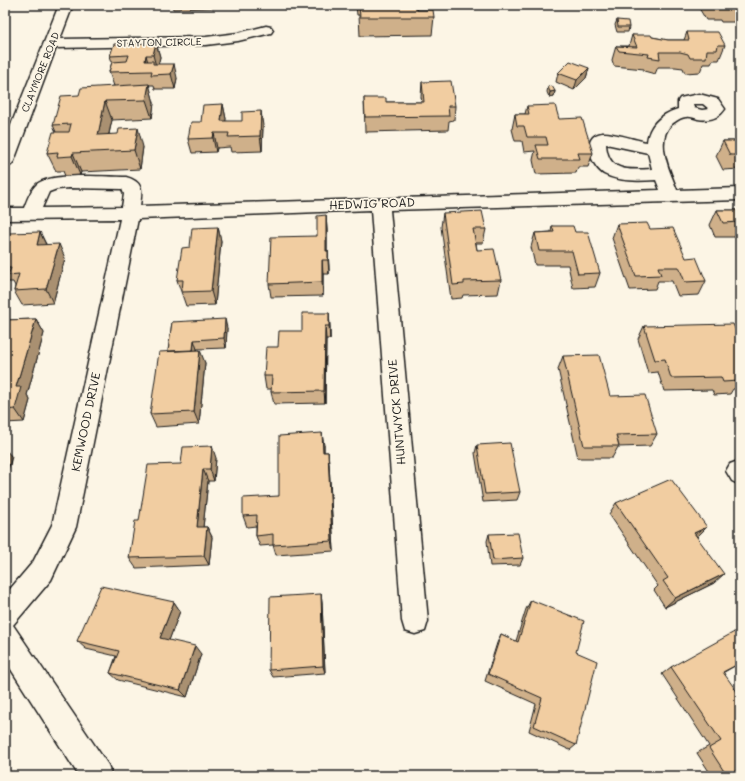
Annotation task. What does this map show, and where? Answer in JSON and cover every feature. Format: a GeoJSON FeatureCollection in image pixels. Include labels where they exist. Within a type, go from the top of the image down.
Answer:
{"type":"FeatureCollection","features":[{"type":"Feature","properties":{"kind":"street","name":"CLAYMORE ROAD"},"geometry":{"type":"LineString","coordinates":[[5,162],[66,5]]}},
{"type":"Feature","properties":{"kind":"street","name":"STAYTON CIRCLE"},"geometry":{"type":"LineString","coordinates":[[51,44],[206,41],[238,37],[266,30]]}},
{"type":"Feature","properties":{"kind":"street"},"geometry":{"type":"LineString","coordinates":[[671,196],[655,149],[659,128],[667,119],[688,111]]}},
{"type":"Feature","properties":{"kind":"street"},"geometry":{"type":"LineString","coordinates":[[655,149],[603,138],[598,141],[597,149],[600,161],[605,168],[614,172],[629,175],[663,174]]}},
{"type":"Feature","properties":{"kind":"street","name":"KEMWOOD DRIVE"},"geometry":{"type":"LineString","coordinates":[[5,615],[42,571],[64,527],[130,213],[133,194],[132,187],[126,183],[59,183],[47,185],[42,189],[31,214]]}},
{"type":"Feature","properties":{"kind":"street","name":"HEDWIG ROAD"},"geometry":{"type":"LineString","coordinates":[[5,214],[130,213],[380,204],[740,194]]}},
{"type":"Feature","properties":{"kind":"street","name":"HUNTWYCK DRIVE"},"geometry":{"type":"LineString","coordinates":[[380,204],[415,621]]}},
{"type":"Feature","properties":{"kind":"street"},"geometry":{"type":"LineString","coordinates":[[5,635],[97,776]]}},
{"type":"Feature","properties":{"kind":"building"},"geometry":{"type":"Polygon","coordinates":[[[416,5],[417,10],[433,10],[434,17],[360,17],[359,6],[416,5]]]}},
{"type":"Feature","properties":{"kind":"building"},"geometry":{"type":"Polygon","coordinates":[[[711,5],[740,5],[740,8],[727,8],[725,6],[711,5]]]}},
{"type":"Feature","properties":{"kind":"building"},"geometry":{"type":"Polygon","coordinates":[[[617,20],[628,21],[629,27],[618,27],[617,20]]]}},
{"type":"Feature","properties":{"kind":"building"},"geometry":{"type":"Polygon","coordinates":[[[687,32],[718,32],[725,45],[718,45],[717,50],[707,50],[706,58],[690,58],[688,54],[680,52],[659,52],[660,59],[648,57],[649,54],[619,51],[616,46],[637,47],[632,35],[651,35],[652,37],[668,40],[689,40],[687,32]]]}},
{"type":"Feature","properties":{"kind":"building"},"geometry":{"type":"Polygon","coordinates":[[[156,43],[153,55],[146,55],[145,61],[153,61],[153,64],[174,64],[171,74],[151,75],[152,71],[109,72],[112,62],[127,61],[129,55],[110,56],[114,44],[156,43]]]}},
{"type":"Feature","properties":{"kind":"building"},"geometry":{"type":"Polygon","coordinates":[[[570,61],[589,68],[577,80],[558,73],[570,61]]]}},
{"type":"Feature","properties":{"kind":"building"},"geometry":{"type":"Polygon","coordinates":[[[451,81],[455,106],[448,106],[449,116],[365,117],[364,98],[386,98],[386,102],[424,102],[422,82],[451,81]]]}},
{"type":"Feature","properties":{"kind":"building"},"geometry":{"type":"Polygon","coordinates":[[[149,84],[146,100],[105,101],[98,135],[118,134],[119,129],[138,128],[134,150],[73,153],[72,156],[57,157],[58,152],[47,153],[53,132],[69,132],[71,124],[53,125],[61,96],[79,95],[81,88],[149,84]]]}},
{"type":"Feature","properties":{"kind":"building"},"geometry":{"type":"Polygon","coordinates":[[[552,86],[555,91],[550,92],[548,87],[552,86]]]}},
{"type":"Feature","properties":{"kind":"building"},"geometry":{"type":"Polygon","coordinates":[[[223,104],[221,121],[242,121],[242,112],[261,111],[260,136],[228,137],[229,133],[214,133],[213,138],[188,139],[191,122],[201,122],[203,105],[223,104]]]}},
{"type":"Feature","properties":{"kind":"building"},"geometry":{"type":"Polygon","coordinates":[[[555,105],[559,119],[582,118],[593,153],[578,153],[580,159],[540,159],[536,145],[548,145],[546,137],[527,137],[524,126],[517,126],[515,114],[529,114],[527,106],[555,105]]]}},
{"type":"Feature","properties":{"kind":"building"},"geometry":{"type":"Polygon","coordinates":[[[723,141],[740,141],[740,155],[730,155],[723,141]]]}},
{"type":"Feature","properties":{"kind":"building"},"geometry":{"type":"Polygon","coordinates":[[[717,210],[740,210],[740,222],[723,223],[717,210]]]}},
{"type":"Feature","properties":{"kind":"building"},"geometry":{"type":"Polygon","coordinates":[[[482,211],[486,229],[473,229],[477,250],[494,249],[501,280],[464,281],[464,284],[453,285],[443,213],[482,211]]]}},
{"type":"Feature","properties":{"kind":"building"},"geometry":{"type":"Polygon","coordinates":[[[326,215],[326,251],[328,251],[328,260],[322,260],[322,282],[269,284],[271,237],[317,236],[317,216],[326,215]]]}},
{"type":"Feature","properties":{"kind":"building"},"geometry":{"type":"Polygon","coordinates":[[[647,223],[650,229],[673,228],[686,258],[696,257],[706,281],[685,282],[679,267],[658,267],[661,275],[636,276],[617,224],[647,223]]]}},
{"type":"Feature","properties":{"kind":"building"},"geometry":{"type":"Polygon","coordinates":[[[552,226],[573,226],[575,232],[588,232],[600,273],[578,274],[572,251],[539,251],[535,233],[554,232],[552,226]]]}},
{"type":"Feature","properties":{"kind":"building"},"geometry":{"type":"Polygon","coordinates":[[[218,227],[211,291],[182,292],[183,280],[177,280],[182,248],[190,247],[192,228],[218,227]]]}},
{"type":"Feature","properties":{"kind":"building"},"geometry":{"type":"Polygon","coordinates":[[[40,232],[37,245],[59,244],[46,289],[14,291],[19,274],[8,275],[11,268],[5,268],[5,245],[9,233],[40,232]]]}},
{"type":"Feature","properties":{"kind":"building"},"geometry":{"type":"Polygon","coordinates":[[[302,313],[329,313],[329,326],[325,326],[324,391],[271,392],[272,376],[264,376],[266,347],[278,347],[279,331],[302,331],[302,313]]]}},
{"type":"Feature","properties":{"kind":"building"},"geometry":{"type":"Polygon","coordinates":[[[36,319],[16,387],[21,387],[15,409],[5,410],[5,320],[36,319]]]}},
{"type":"Feature","properties":{"kind":"building"},"geometry":{"type":"Polygon","coordinates":[[[225,319],[224,338],[194,340],[193,350],[168,351],[172,322],[225,319]]]}},
{"type":"Feature","properties":{"kind":"building"},"geometry":{"type":"Polygon","coordinates":[[[733,324],[740,340],[740,376],[737,376],[739,381],[723,382],[721,377],[671,378],[665,359],[655,360],[644,326],[733,324]]]}},
{"type":"Feature","properties":{"kind":"building"},"geometry":{"type":"Polygon","coordinates":[[[200,350],[194,412],[150,414],[159,352],[200,350]]]}},
{"type":"Feature","properties":{"kind":"building"},"geometry":{"type":"Polygon","coordinates":[[[599,355],[610,396],[645,395],[657,434],[616,435],[619,446],[584,446],[563,356],[599,355]]]}},
{"type":"Feature","properties":{"kind":"building"},"geometry":{"type":"Polygon","coordinates":[[[322,433],[323,452],[328,452],[332,541],[273,545],[273,534],[256,536],[257,515],[243,516],[243,498],[279,496],[279,436],[322,433]]]}},
{"type":"Feature","properties":{"kind":"building"},"geometry":{"type":"Polygon","coordinates":[[[510,443],[520,492],[485,494],[477,445],[510,443]]]}},
{"type":"Feature","properties":{"kind":"building"},"geometry":{"type":"Polygon","coordinates":[[[212,446],[210,469],[203,469],[197,527],[207,527],[204,556],[129,558],[135,521],[139,521],[148,465],[181,464],[183,447],[212,446]]]}},
{"type":"Feature","properties":{"kind":"building"},"geometry":{"type":"Polygon","coordinates":[[[671,479],[707,527],[694,533],[724,574],[675,598],[663,581],[668,578],[616,503],[671,479]]]}},
{"type":"Feature","properties":{"kind":"building"},"geometry":{"type":"Polygon","coordinates":[[[518,533],[523,558],[493,560],[489,534],[518,533]]]}},
{"type":"Feature","properties":{"kind":"building"},"geometry":{"type":"Polygon","coordinates":[[[101,586],[174,602],[160,638],[195,646],[180,690],[110,673],[119,651],[77,641],[101,586]]]}},
{"type":"Feature","properties":{"kind":"building"},"geometry":{"type":"Polygon","coordinates":[[[321,594],[323,666],[269,670],[270,597],[321,594]]]}},
{"type":"Feature","properties":{"kind":"building"},"geometry":{"type":"Polygon","coordinates":[[[531,600],[584,621],[576,652],[597,661],[576,745],[534,726],[542,698],[488,674],[501,634],[518,642],[531,600]]]}},
{"type":"Feature","properties":{"kind":"building"},"geometry":{"type":"Polygon","coordinates":[[[738,630],[740,632],[740,663],[723,672],[740,696],[740,776],[727,776],[709,748],[721,741],[671,667],[738,630]]]}}]}
